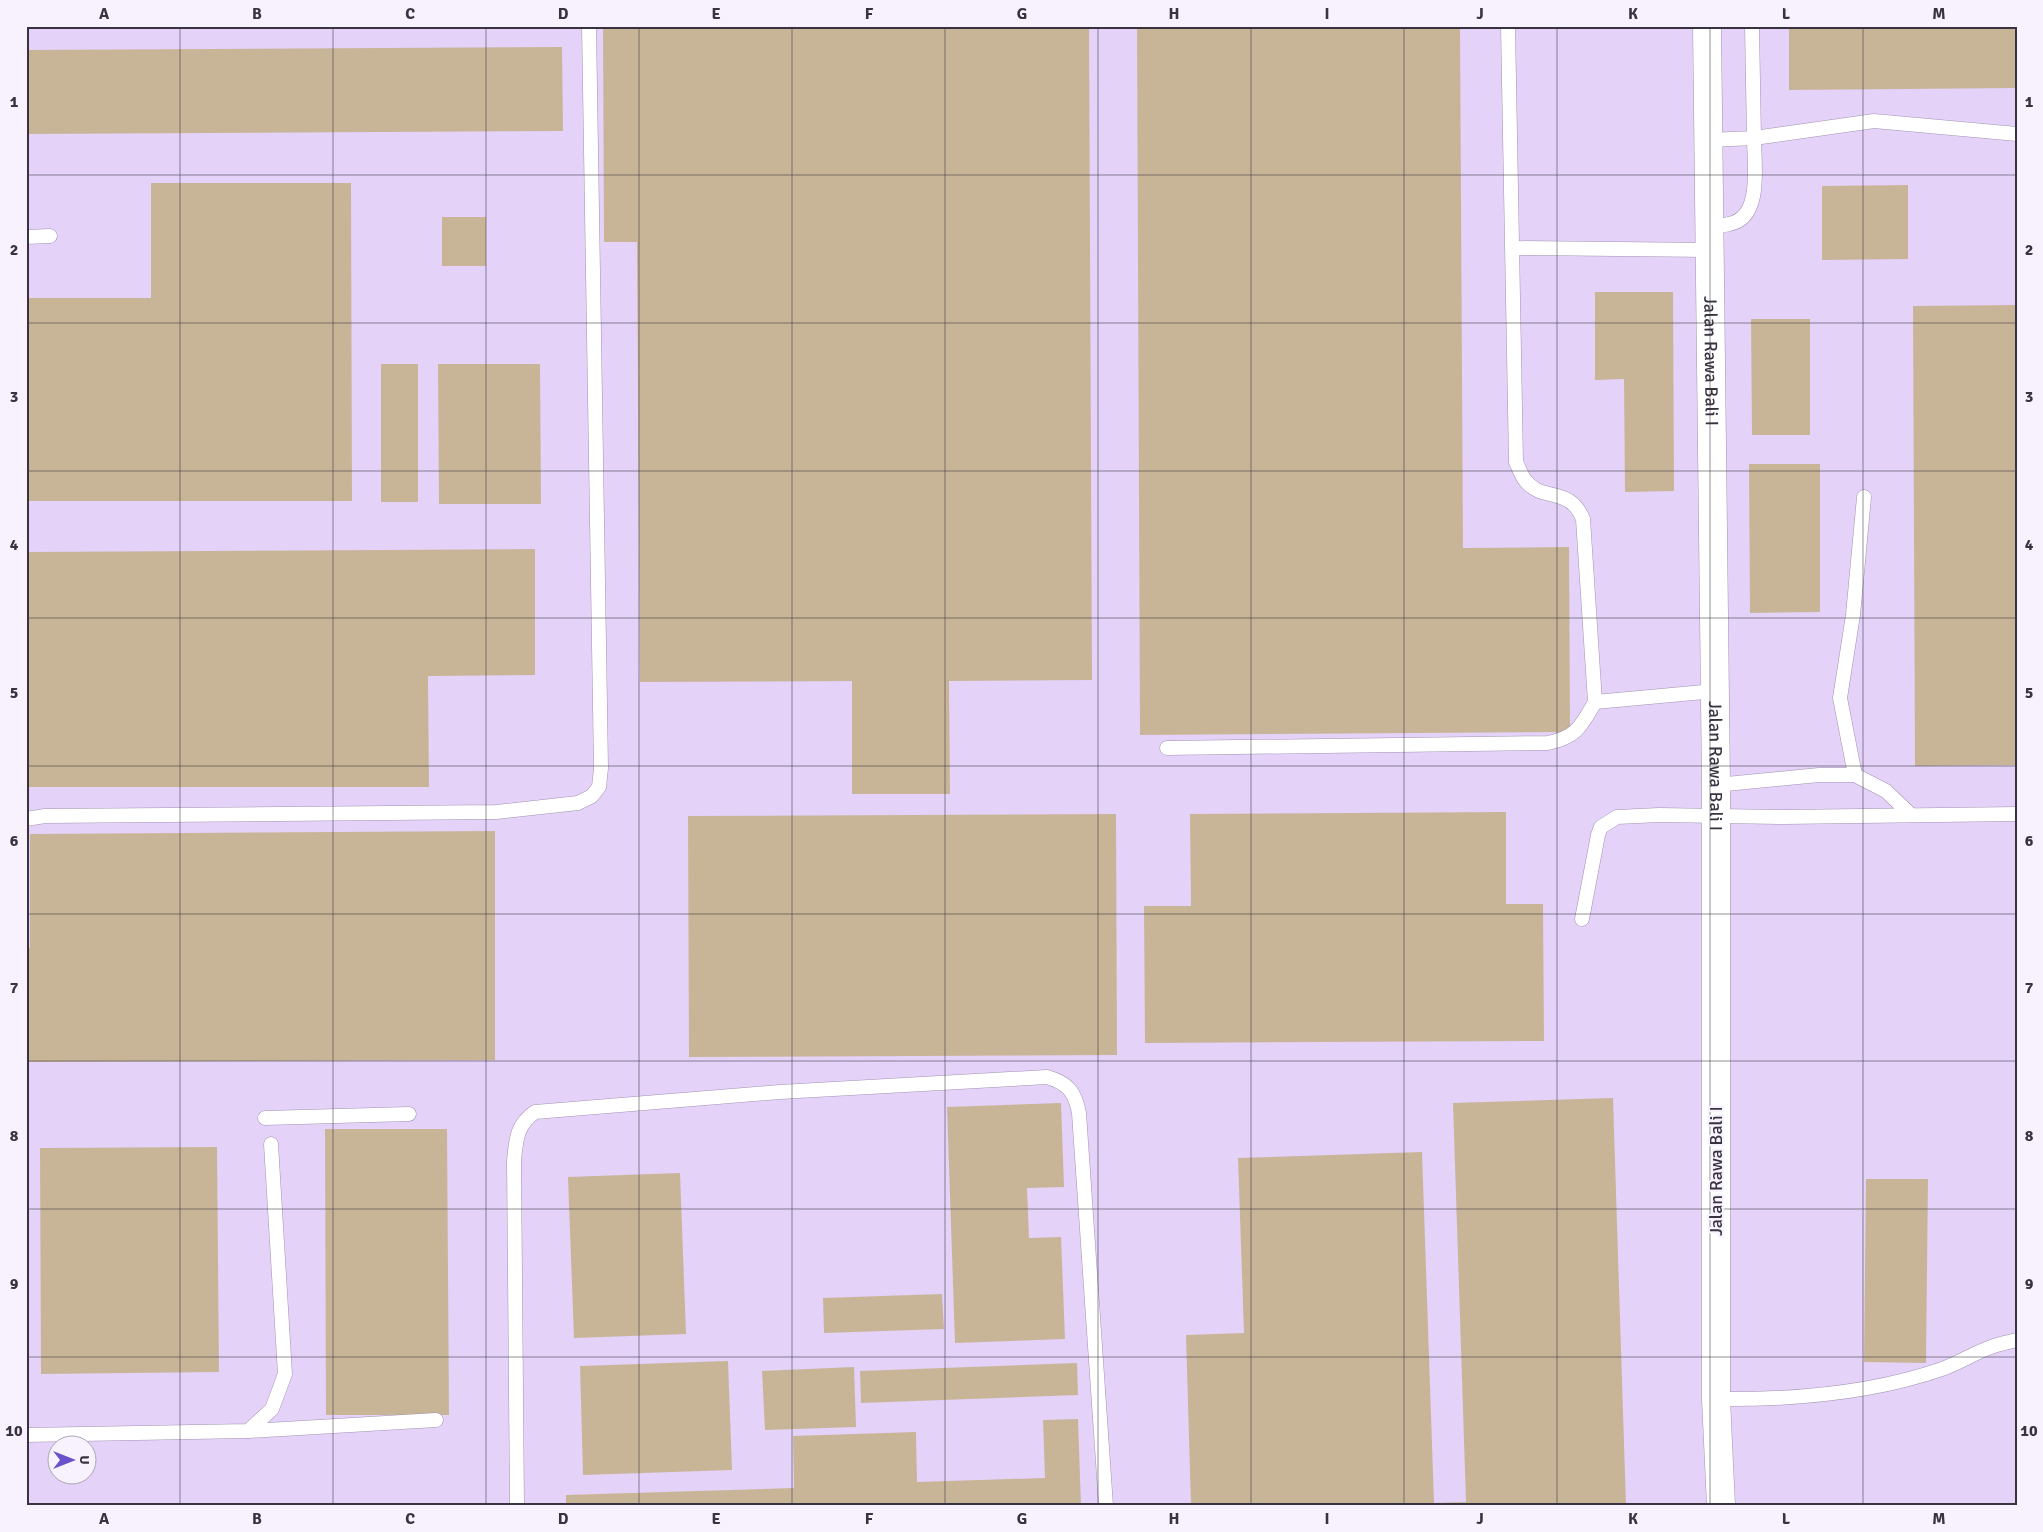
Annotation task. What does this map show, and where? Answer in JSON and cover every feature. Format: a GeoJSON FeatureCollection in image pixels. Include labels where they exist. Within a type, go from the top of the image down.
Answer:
{"type":"FeatureCollection","features":[{"type":"Feature","properties":{"kind":"street","name":"Jalan Rawa Bali I"},"geometry":{"type":"LineString","coordinates":[[1707,26],[1716,785],[1716,1399],[1721,1506]]}},
{"type":"Feature","properties":{"kind":"lane"},"geometry":{"type":"LineString","coordinates":[[26,819],[45,816],[496,812],[578,803],[596,792],[602,768],[589,26]]}},
{"type":"Feature","properties":{"kind":"lane"},"geometry":{"type":"LineString","coordinates":[[1167,748],[1548,743],[1566,739],[1578,730],[1595,702],[1582,518],[1577,505],[1563,497],[1541,492],[1526,481],[1516,462],[1508,26]]}},
{"type":"Feature","properties":{"kind":"lane"},"geometry":{"type":"LineString","coordinates":[[1513,248],[1710,238],[1747,215],[1754,200],[1752,26]]}},
{"type":"Feature","properties":{"kind":"lane"},"geometry":{"type":"LineString","coordinates":[[1709,140],[1754,138],[1874,122],[2017,134]]}},
{"type":"Feature","properties":{"kind":"lane"},"geometry":{"type":"LineString","coordinates":[[26,237],[50,236]]}},
{"type":"Feature","properties":{"kind":"lane"},"geometry":{"type":"LineString","coordinates":[[1855,776],[1840,698],[1853,615],[1864,497]]}},
{"type":"Feature","properties":{"kind":"lane"},"geometry":{"type":"LineString","coordinates":[[1595,702],[1715,691]]}},
{"type":"Feature","properties":{"kind":"lane"},"geometry":{"type":"LineString","coordinates":[[1716,785],[1819,776],[1855,776],[1886,791],[1911,815]]}},
{"type":"Feature","properties":{"kind":"lane"},"geometry":{"type":"LineString","coordinates":[[1582,919],[1600,827],[1617,817],[1659,815],[2017,814]]}},
{"type":"Feature","properties":{"kind":"lane"},"geometry":{"type":"LineString","coordinates":[[517,1506],[514,1162],[516,1139],[525,1118],[535,1112],[770,1092],[1047,1077],[1062,1081],[1071,1089],[1076,1099],[1079,1113],[1106,1506]]}},
{"type":"Feature","properties":{"kind":"lane"},"geometry":{"type":"LineString","coordinates":[[265,1118],[409,1114]]}},
{"type":"Feature","properties":{"kind":"lane"},"geometry":{"type":"LineString","coordinates":[[248,1431],[272,1409],[285,1374],[271,1144]]}},
{"type":"Feature","properties":{"kind":"lane"},"geometry":{"type":"LineString","coordinates":[[1716,1399],[1765,1400],[1834,1394],[1941,1370],[1966,1360],[1990,1347],[2017,1340]]}},
{"type":"Feature","properties":{"kind":"lane"},"geometry":{"type":"LineString","coordinates":[[26,1435],[248,1431],[436,1420]]}},
{"type":"Feature","properties":{"kind":"shaded area"},"geometry":{"type":"Polygon","coordinates":[[[26,26],[2017,26],[2017,1506],[26,1506],[26,26]]]}},
{"type":"Feature","properties":{"kind":"building"},"geometry":{"type":"Polygon","coordinates":[[[603,26],[1089,26],[1092,680],[949,681],[950,794],[852,794],[852,681],[640,682],[637,242],[604,242],[603,26]]]}},
{"type":"Feature","properties":{"kind":"building"},"geometry":{"type":"Polygon","coordinates":[[[1137,26],[1460,26],[1463,548],[1569,547],[1570,732],[1140,735],[1137,26]]]}},
{"type":"Feature","properties":{"kind":"building"},"geometry":{"type":"Polygon","coordinates":[[[1789,26],[2017,26],[2017,88],[1789,90],[1789,26]]]}},
{"type":"Feature","properties":{"kind":"building"},"geometry":{"type":"Polygon","coordinates":[[[562,47],[563,131],[26,134],[26,50],[562,47]]]}},
{"type":"Feature","properties":{"kind":"building"},"geometry":{"type":"Polygon","coordinates":[[[151,183],[351,183],[352,501],[26,501],[26,298],[151,298],[151,183]]]}},
{"type":"Feature","properties":{"kind":"building"},"geometry":{"type":"Polygon","coordinates":[[[1908,185],[1908,259],[1822,260],[1822,186],[1908,185]]]}},
{"type":"Feature","properties":{"kind":"building"},"geometry":{"type":"Polygon","coordinates":[[[442,217],[486,217],[486,266],[442,266],[442,217]]]}},
{"type":"Feature","properties":{"kind":"building"},"geometry":{"type":"Polygon","coordinates":[[[1595,292],[1673,292],[1674,491],[1625,492],[1624,379],[1595,380],[1595,292]]]}},
{"type":"Feature","properties":{"kind":"building"},"geometry":{"type":"Polygon","coordinates":[[[2017,305],[2017,765],[1915,766],[1913,306],[2017,305]]]}},
{"type":"Feature","properties":{"kind":"building"},"geometry":{"type":"Polygon","coordinates":[[[1751,319],[1810,319],[1810,435],[1752,435],[1751,319]]]}},
{"type":"Feature","properties":{"kind":"building"},"geometry":{"type":"Polygon","coordinates":[[[381,364],[418,364],[418,502],[381,502],[381,364]]]}},
{"type":"Feature","properties":{"kind":"building"},"geometry":{"type":"Polygon","coordinates":[[[438,364],[540,364],[541,504],[439,504],[438,364]]]}},
{"type":"Feature","properties":{"kind":"building"},"geometry":{"type":"Polygon","coordinates":[[[1749,464],[1820,464],[1820,612],[1750,613],[1749,464]]]}},
{"type":"Feature","properties":{"kind":"building"},"geometry":{"type":"Polygon","coordinates":[[[535,549],[535,675],[428,676],[429,787],[26,787],[26,552],[535,549]]]}},
{"type":"Feature","properties":{"kind":"building"},"geometry":{"type":"Polygon","coordinates":[[[1506,812],[1506,904],[1543,904],[1544,1041],[1145,1043],[1144,906],[1191,906],[1190,814],[1506,812]]]}},
{"type":"Feature","properties":{"kind":"building"},"geometry":{"type":"Polygon","coordinates":[[[1116,814],[1117,1055],[689,1057],[688,816],[1116,814]]]}},
{"type":"Feature","properties":{"kind":"building"},"geometry":{"type":"Polygon","coordinates":[[[495,831],[495,1060],[26,1062],[26,948],[30,948],[30,834],[495,831]]]}},
{"type":"Feature","properties":{"kind":"building"},"geometry":{"type":"Polygon","coordinates":[[[1613,1098],[1626,1506],[1191,1506],[1186,1335],[1244,1333],[1238,1158],[1422,1152],[1434,1503],[1466,1502],[1453,1103],[1613,1098]]]}},
{"type":"Feature","properties":{"kind":"building"},"geometry":{"type":"Polygon","coordinates":[[[1061,1103],[1064,1187],[1027,1188],[1029,1238],[1061,1237],[1065,1339],[955,1343],[947,1107],[1061,1103]]]}},
{"type":"Feature","properties":{"kind":"building"},"geometry":{"type":"Polygon","coordinates":[[[325,1129],[447,1129],[449,1415],[326,1415],[325,1129]]]}},
{"type":"Feature","properties":{"kind":"building"},"geometry":{"type":"Polygon","coordinates":[[[217,1147],[219,1372],[41,1374],[40,1148],[217,1147]]]}},
{"type":"Feature","properties":{"kind":"building"},"geometry":{"type":"Polygon","coordinates":[[[680,1173],[686,1334],[574,1338],[568,1177],[680,1173]]]}},
{"type":"Feature","properties":{"kind":"building"},"geometry":{"type":"Polygon","coordinates":[[[1866,1179],[1928,1179],[1926,1363],[1864,1362],[1866,1179]]]}},
{"type":"Feature","properties":{"kind":"building"},"geometry":{"type":"Polygon","coordinates":[[[942,1294],[944,1329],[824,1333],[823,1298],[942,1294]]]}},
{"type":"Feature","properties":{"kind":"building"},"geometry":{"type":"Polygon","coordinates":[[[728,1361],[732,1470],[583,1475],[580,1366],[728,1361]]]}},
{"type":"Feature","properties":{"kind":"building"},"geometry":{"type":"Polygon","coordinates":[[[1077,1363],[1078,1395],[861,1403],[860,1371],[1077,1363]]]}},
{"type":"Feature","properties":{"kind":"building"},"geometry":{"type":"Polygon","coordinates":[[[854,1367],[856,1427],[765,1430],[762,1371],[854,1367]]]}},
{"type":"Feature","properties":{"kind":"building"},"geometry":{"type":"Polygon","coordinates":[[[1078,1419],[1081,1506],[566,1506],[566,1495],[794,1488],[793,1436],[916,1432],[917,1482],[1045,1478],[1043,1420],[1078,1419]]]}}]}
